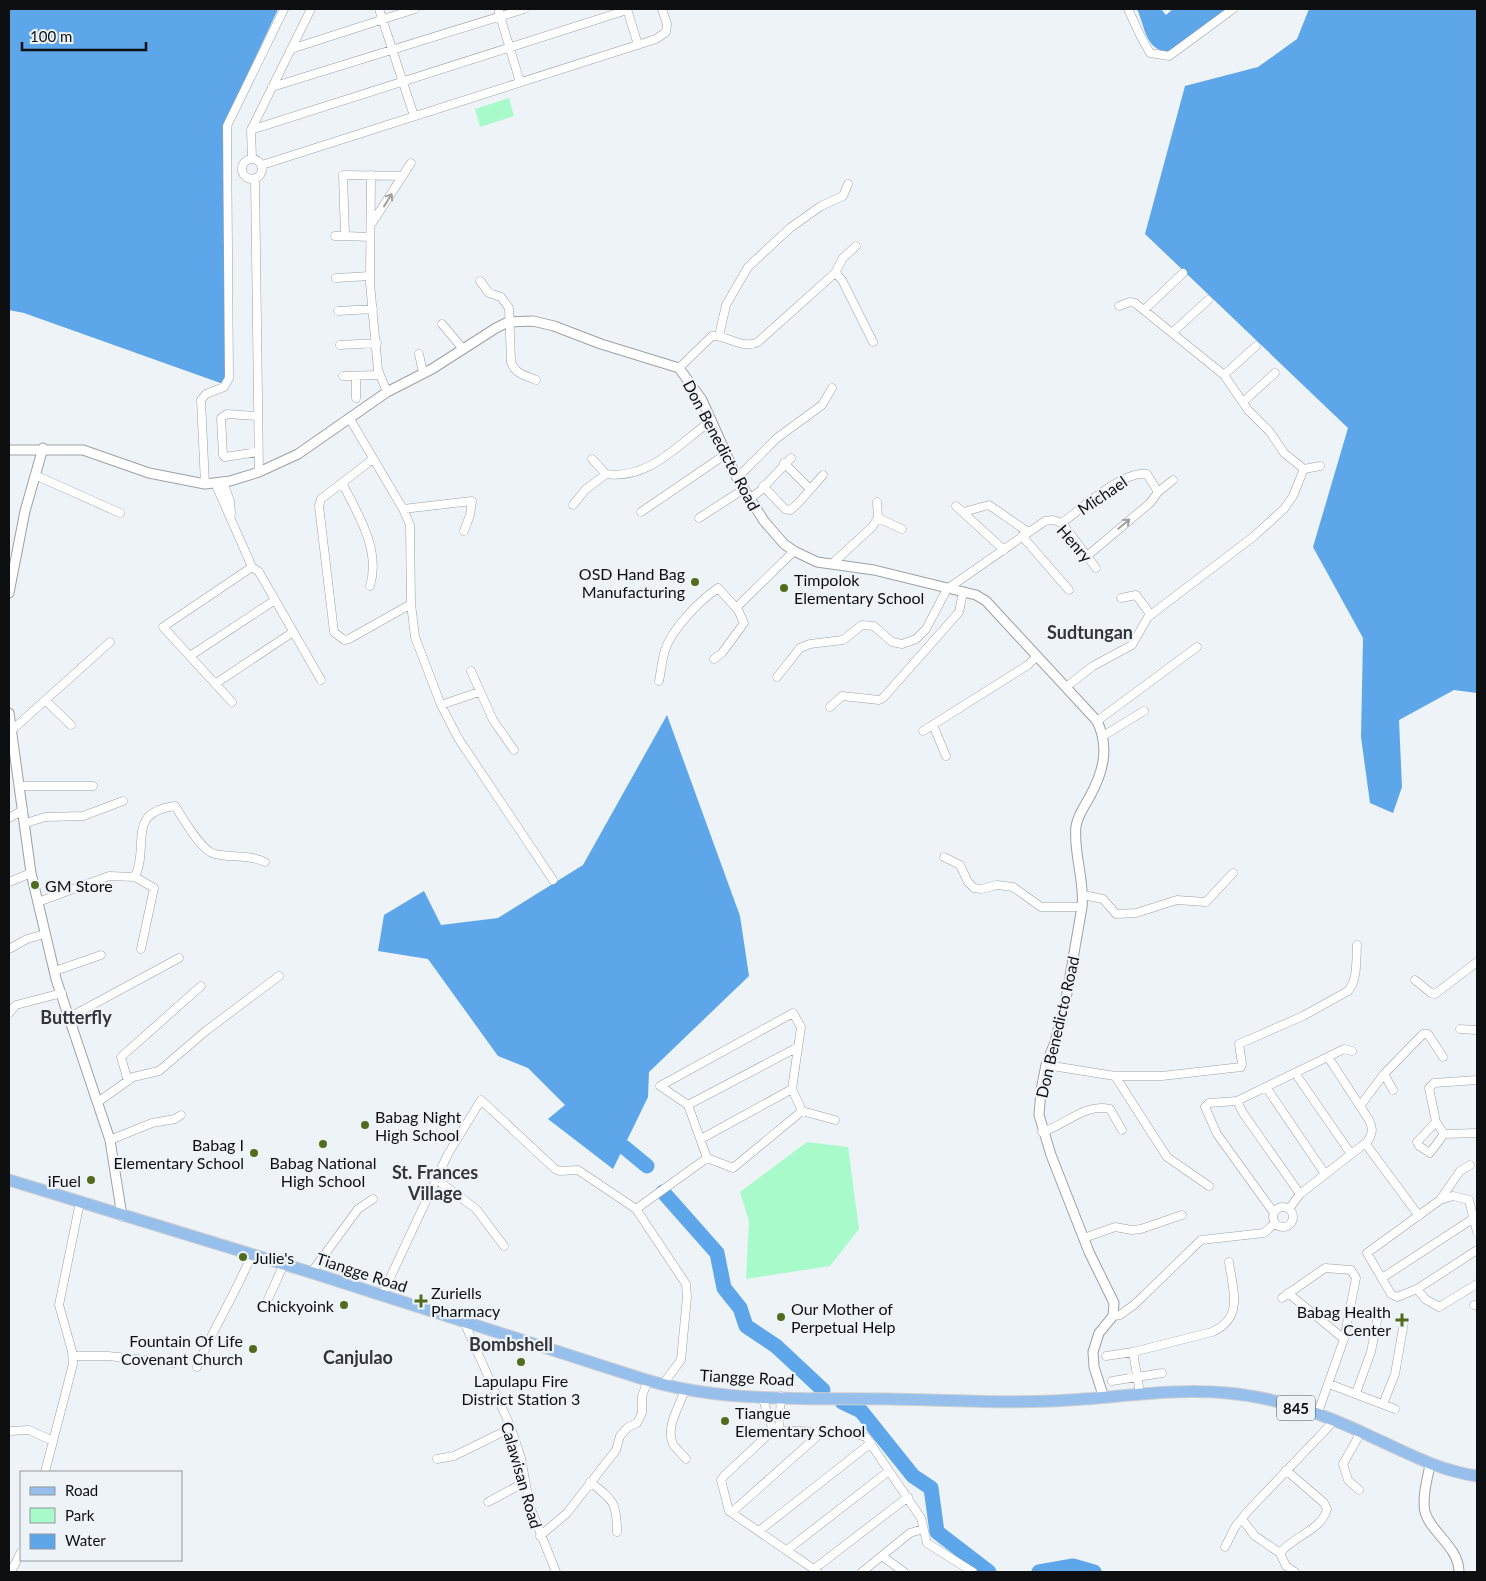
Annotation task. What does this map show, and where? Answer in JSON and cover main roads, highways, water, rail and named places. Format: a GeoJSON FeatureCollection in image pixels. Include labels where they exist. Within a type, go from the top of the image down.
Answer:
{"type":"FeatureCollection","features":[{"type":"Feature","properties":{"kind":"main road","name":"Tiangge Road"},"geometry":{"type":"LineString","coordinates":[[9,1180],[685,1390],[762,1396],[1067,1400],[1104,1398],[1140,1393],[1196,1391],[1238,1394],[1266,1399],[1317,1415],[1361,1432],[1430,1465],[1477,1476]]}},
{"type":"Feature","properties":{"kind":"water"},"geometry":{"type":"Polygon","coordinates":[[[9,9],[278,9],[224,125],[226,385],[24,313],[9,310],[9,9]]]}},
{"type":"Feature","properties":{"kind":"water"},"geometry":{"type":"Polygon","coordinates":[[[1137,9],[1161,9],[1166,15],[1173,9],[1231,9],[1168,53],[1160,50],[1150,42],[1137,9]]]}},
{"type":"Feature","properties":{"kind":"water"},"geometry":{"type":"Polygon","coordinates":[[[1309,9],[1477,9],[1477,693],[1454,690],[1399,720],[1402,787],[1393,813],[1370,803],[1361,737],[1363,638],[1313,547],[1348,428],[1145,234],[1185,86],[1258,67],[1297,39],[1309,9]]]}},
{"type":"Feature","properties":{"kind":"water"},"geometry":{"type":"Polygon","coordinates":[[[667,715],[740,916],[749,976],[649,1072],[648,1097],[613,1169],[548,1119],[565,1105],[528,1068],[498,1056],[428,959],[378,951],[384,915],[424,891],[441,925],[498,918],[583,865],[667,715]]]}},
{"type":"Feature","properties":{"kind":"waterway"},"geometry":{"type":"LineString","coordinates":[[624,1147],[647,1166]]}},
{"type":"Feature","properties":{"kind":"waterway"},"geometry":{"type":"LineString","coordinates":[[663,1192],[717,1253],[724,1288],[740,1308],[746,1326],[776,1346],[823,1390]]}},
{"type":"Feature","properties":{"kind":"waterway"},"geometry":{"type":"LineString","coordinates":[[842,1402],[861,1411],[913,1476],[931,1488],[937,1532],[989,1572]]}},
{"type":"Feature","properties":{"kind":"waterway"},"geometry":{"type":"LineString","coordinates":[[1039,1572],[1073,1566],[1094,1572]]}},
{"type":"Feature","properties":{"kind":"place","name":"OSD Hand Bag Manufacturing"},"geometry":{"type":"Point","coordinates":[695,582]}},
{"type":"Feature","properties":{"kind":"place","name":"Timpolok Elementary School"},"geometry":{"type":"Point","coordinates":[784,588]}},
{"type":"Feature","properties":{"kind":"place","name":"GM Store"},"geometry":{"type":"Point","coordinates":[35,885]}},
{"type":"Feature","properties":{"kind":"place","name":"Babag Night High School"},"geometry":{"type":"Point","coordinates":[365,1125]}},
{"type":"Feature","properties":{"kind":"place","name":"Babag National High School"},"geometry":{"type":"Point","coordinates":[323,1144]}},
{"type":"Feature","properties":{"kind":"place","name":"Babag I Elementary School"},"geometry":{"type":"Point","coordinates":[254,1153]}},
{"type":"Feature","properties":{"kind":"place","name":"iFuel"},"geometry":{"type":"Point","coordinates":[91,1180]}},
{"type":"Feature","properties":{"kind":"place","name":"Julie's"},"geometry":{"type":"Point","coordinates":[243,1257]}},
{"type":"Feature","properties":{"kind":"place","name":"Zuriells Pharmacy"},"geometry":{"type":"Point","coordinates":[421,1301]}},
{"type":"Feature","properties":{"kind":"place","name":"Chickyoink"},"geometry":{"type":"Point","coordinates":[344,1305]}},
{"type":"Feature","properties":{"kind":"place","name":"Our Mother of Perpetual Help"},"geometry":{"type":"Point","coordinates":[781,1317]}},
{"type":"Feature","properties":{"kind":"place","name":"Babag Health Center"},"geometry":{"type":"Point","coordinates":[1402,1320]}},
{"type":"Feature","properties":{"kind":"place","name":"Fountain Of Life Covenant Church"},"geometry":{"type":"Point","coordinates":[253,1349]}},
{"type":"Feature","properties":{"kind":"place","name":"Lapulapu Fire District Station 3"},"geometry":{"type":"Point","coordinates":[521,1362]}},
{"type":"Feature","properties":{"kind":"place","name":"Tiangue Elementary School"},"geometry":{"type":"Point","coordinates":[725,1421]}},
{"type":"Feature","properties":{"kind":"district","name":"Sudtungan"},"geometry":{"type":"Point","coordinates":[1090,632]}},
{"type":"Feature","properties":{"kind":"district","name":"Butterfly"},"geometry":{"type":"Point","coordinates":[76,1017]}},
{"type":"Feature","properties":{"kind":"district","name":"St. Frances Village"},"geometry":{"type":"Point","coordinates":[435,1182]}},
{"type":"Feature","properties":{"kind":"district","name":"Bombshell"},"geometry":{"type":"Point","coordinates":[511,1344]}},
{"type":"Feature","properties":{"kind":"district","name":"Canjulao"},"geometry":{"type":"Point","coordinates":[358,1357]}}]}
